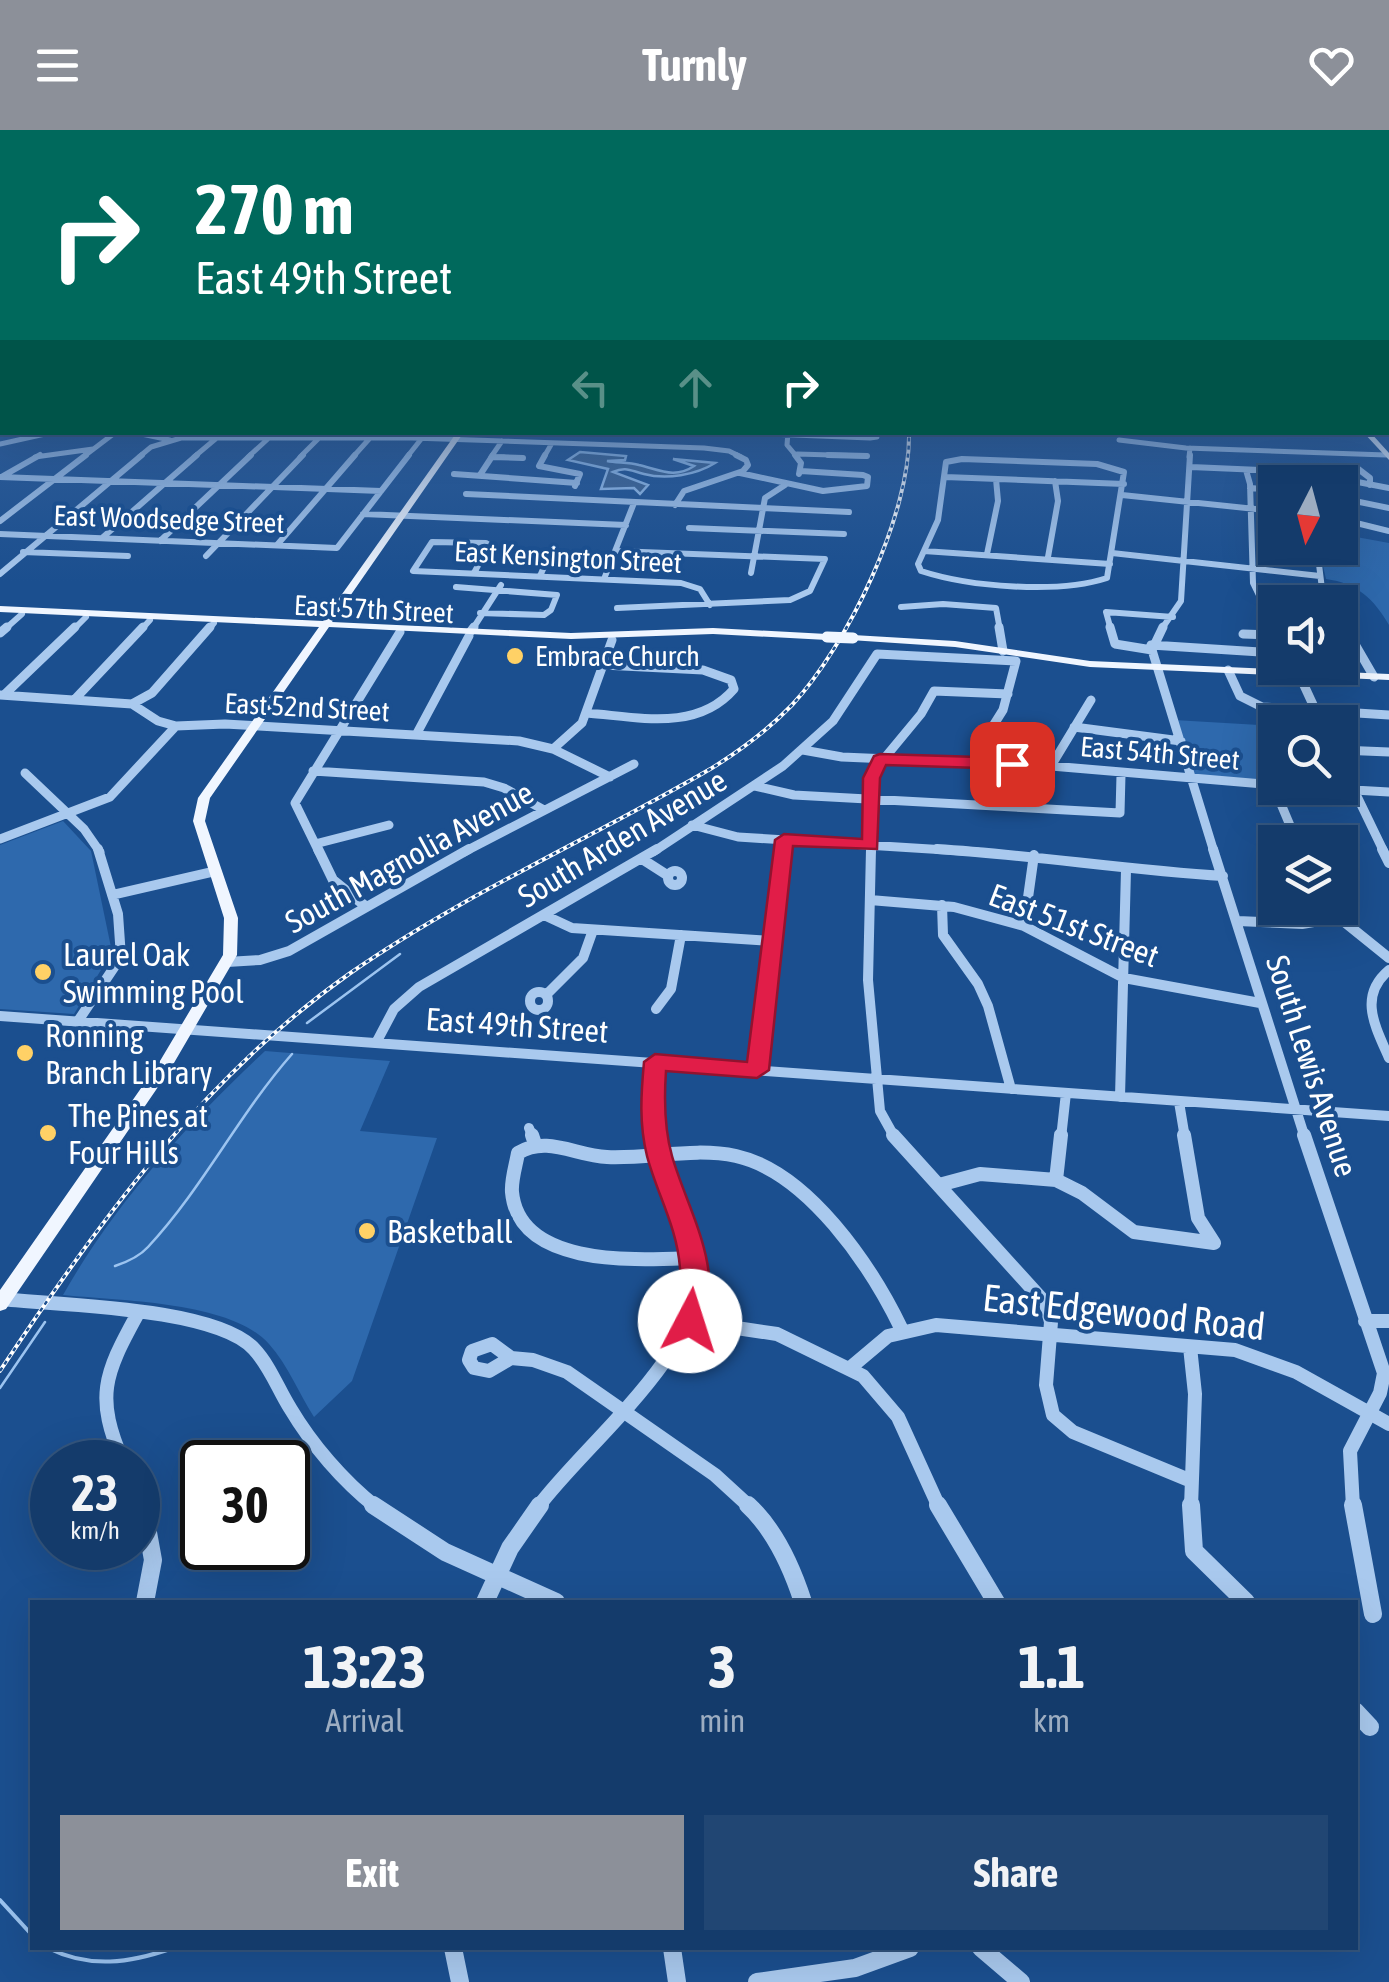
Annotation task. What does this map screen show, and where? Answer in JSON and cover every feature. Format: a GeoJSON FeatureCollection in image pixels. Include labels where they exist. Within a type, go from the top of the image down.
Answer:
{"type":"FeatureCollection","features":[{"type":"Feature","properties":{"kind":"main road"},"geometry":{"type":"LineString","coordinates":[[1369,435],[1388,456]]}},
{"type":"Feature","properties":{"kind":"main road"},"geometry":{"type":"LineString","coordinates":[[1,1301],[188,1029],[227,962],[233,927],[199,821],[200,806],[463,437]]}},
{"type":"Feature","properties":{"kind":"main road","name":"East 57th Street"},"geometry":{"type":"LineString","coordinates":[[0,611],[470,634],[827,636],[938,642],[1082,663],[1258,670]]}},
{"type":"Feature","properties":{"kind":"main road","name":"East 57th Street"},"geometry":{"type":"LineString","coordinates":[[0,611],[612,640],[746,633]]}},
{"type":"Feature","properties":{"kind":"main road","name":"East 57th Street"},"geometry":{"type":"LineString","coordinates":[[1358,675],[1389,677]]}},
{"type":"Feature","properties":{"kind":"street"},"geometry":{"type":"LineString","coordinates":[[0,444],[40,435]]}},
{"type":"Feature","properties":{"kind":"street"},"geometry":{"type":"LineString","coordinates":[[0,521],[112,435]]}},
{"type":"Feature","properties":{"kind":"street"},"geometry":{"type":"LineString","coordinates":[[146,435],[170,440]]}},
{"type":"Feature","properties":{"kind":"street"},"geometry":{"type":"LineString","coordinates":[[789,435],[787,445],[797,454],[801,471]]}},
{"type":"Feature","properties":{"kind":"street"},"geometry":{"type":"LineString","coordinates":[[834,435],[874,435]]}},
{"type":"Feature","properties":{"kind":"street"},"geometry":{"type":"LineString","coordinates":[[102,538],[219,436]]}},
{"type":"Feature","properties":{"kind":"street"},"geometry":{"type":"LineString","coordinates":[[0,574],[109,481],[170,440],[219,436],[463,437],[728,451],[747,462],[740,473]]}},
{"type":"Feature","properties":{"kind":"street"},"geometry":{"type":"LineString","coordinates":[[160,541],[270,436]]}},
{"type":"Feature","properties":{"kind":"street"},"geometry":{"type":"LineString","coordinates":[[611,445],[615,436]]}},
{"type":"Feature","properties":{"kind":"street"},"geometry":{"type":"LineString","coordinates":[[206,556],[320,438]]}},
{"type":"Feature","properties":{"kind":"street"},"geometry":{"type":"LineString","coordinates":[[277,546],[370,438]]}},
{"type":"Feature","properties":{"kind":"street"},"geometry":{"type":"LineString","coordinates":[[363,514],[422,438]]}},
{"type":"Feature","properties":{"kind":"street"},"geometry":{"type":"LineString","coordinates":[[1119,440],[1190,448],[1388,456]]}},
{"type":"Feature","properties":{"kind":"street"},"geometry":{"type":"LineString","coordinates":[[480,475],[502,441]]}},
{"type":"Feature","properties":{"kind":"street"},"geometry":{"type":"LineString","coordinates":[[454,474],[576,485],[580,474],[540,466],[552,442]]}},
{"type":"Feature","properties":{"kind":"street"},"geometry":{"type":"LineString","coordinates":[[1376,443],[1389,443]]}},
{"type":"Feature","properties":{"kind":"street"},"geometry":{"type":"LineString","coordinates":[[1152,647],[1158,631],[1173,617],[1181,601],[1190,448]]}},
{"type":"Feature","properties":{"kind":"street"},"geometry":{"type":"LineString","coordinates":[[0,477],[39,455],[94,449]]}},
{"type":"Feature","properties":{"kind":"street"},"geometry":{"type":"LineString","coordinates":[[797,454],[867,456]]}},
{"type":"Feature","properties":{"kind":"street"},"geometry":{"type":"LineString","coordinates":[[492,457],[522,458]]}},
{"type":"Feature","properties":{"kind":"street"},"geometry":{"type":"LineString","coordinates":[[949,460],[1097,464],[1118,468],[1125,474],[1124,484],[1105,580],[1092,585],[954,580],[921,571],[918,564],[938,520],[949,460]]}},
{"type":"Feature","properties":{"kind":"street"},"geometry":{"type":"LineString","coordinates":[[1191,467],[1317,473],[1389,488]]}},
{"type":"Feature","properties":{"kind":"street"},"geometry":{"type":"LineString","coordinates":[[1358,468],[1370,478],[1370,485]]}},
{"type":"Feature","properties":{"kind":"street"},"geometry":{"type":"LineString","coordinates":[[1246,470],[1252,568],[1258,595]]}},
{"type":"Feature","properties":{"kind":"street"},"geometry":{"type":"LineString","coordinates":[[674,504],[684,490],[740,473],[784,485],[856,490],[867,486],[868,478],[863,474],[801,471],[784,485],[766,496],[751,574]]}},
{"type":"Feature","properties":{"kind":"street"},"geometry":{"type":"LineString","coordinates":[[0,477],[381,491]]}},
{"type":"Feature","properties":{"kind":"street"},"geometry":{"type":"LineString","coordinates":[[946,477],[1124,484]]}},
{"type":"Feature","properties":{"kind":"street"},"geometry":{"type":"LineString","coordinates":[[987,554],[998,500],[996,479]]}},
{"type":"Feature","properties":{"kind":"street"},"geometry":{"type":"LineString","coordinates":[[1048,557],[1058,501],[1055,481]]}},
{"type":"Feature","properties":{"kind":"street"},"geometry":{"type":"LineString","coordinates":[[1250,488],[1258,489]]}},
{"type":"Feature","properties":{"kind":"street"},"geometry":{"type":"LineString","coordinates":[[466,494],[850,512]]}},
{"type":"Feature","properties":{"kind":"street"},"geometry":{"type":"LineString","coordinates":[[1122,495],[1258,509]]}},
{"type":"Feature","properties":{"kind":"street"},"geometry":{"type":"LineString","coordinates":[[1358,502],[1389,508]]}},
{"type":"Feature","properties":{"kind":"street"},"geometry":{"type":"LineString","coordinates":[[604,578],[634,503]]}},
{"type":"Feature","properties":{"kind":"street"},"geometry":{"type":"LineString","coordinates":[[0,510],[12,512]]}},
{"type":"Feature","properties":{"kind":"street"},"geometry":{"type":"LineString","coordinates":[[363,514],[626,525]]}},
{"type":"Feature","properties":{"kind":"street","name":"East Woodsedge Street"},"geometry":{"type":"LineString","coordinates":[[0,534],[337,548],[363,514]]}},
{"type":"Feature","properties":{"kind":"street"},"geometry":{"type":"LineString","coordinates":[[1358,523],[1389,531]]}},
{"type":"Feature","properties":{"kind":"street"},"geometry":{"type":"LineString","coordinates":[[689,528],[844,534]]}},
{"type":"Feature","properties":{"kind":"street","name":"East Kensington Street"},"geometry":{"type":"LineString","coordinates":[[474,573],[488,544],[432,542],[413,571],[692,585],[706,593],[710,605]]}},
{"type":"Feature","properties":{"kind":"street"},"geometry":{"type":"LineString","coordinates":[[540,576],[553,547]]}},
{"type":"Feature","properties":{"kind":"street"},"geometry":{"type":"LineString","coordinates":[[616,550],[825,559],[810,591],[798,598],[618,608]]}},
{"type":"Feature","properties":{"kind":"street"},"geometry":{"type":"LineString","coordinates":[[924,551],[1110,564]]}},
{"type":"Feature","properties":{"kind":"street"},"geometry":{"type":"LineString","coordinates":[[22,552],[128,556]]}},
{"type":"Feature","properties":{"kind":"street"},"geometry":{"type":"LineString","coordinates":[[1112,553],[1320,576]]}},
{"type":"Feature","properties":{"kind":"street"},"geometry":{"type":"LineString","coordinates":[[1319,565],[1323,585]]}},
{"type":"Feature","properties":{"kind":"street"},"geometry":{"type":"LineString","coordinates":[[416,735],[480,613],[507,574]]}},
{"type":"Feature","properties":{"kind":"street"},"geometry":{"type":"LineString","coordinates":[[456,587],[548,591],[557,596],[550,612],[544,615],[480,613]]}},
{"type":"Feature","properties":{"kind":"street"},"geometry":{"type":"LineString","coordinates":[[900,606],[996,608],[1003,652]]}},
{"type":"Feature","properties":{"kind":"street"},"geometry":{"type":"LineString","coordinates":[[1173,617],[1106,612],[1115,644],[1258,652]]}},
{"type":"Feature","properties":{"kind":"street"},"geometry":{"type":"LineString","coordinates":[[0,633],[22,614]]}},
{"type":"Feature","properties":{"kind":"street"},"geometry":{"type":"LineString","coordinates":[[2,695],[86,617]]}},
{"type":"Feature","properties":{"kind":"street"},"geometry":{"type":"LineString","coordinates":[[75,699],[150,620]]}},
{"type":"Feature","properties":{"kind":"street"},"geometry":{"type":"LineString","coordinates":[[132,704],[152,692],[214,623]]}},
{"type":"Feature","properties":{"kind":"street"},"geometry":{"type":"LineString","coordinates":[[364,905],[333,880],[295,804],[400,632]]}},
{"type":"Feature","properties":{"kind":"street"},"geometry":{"type":"LineString","coordinates":[[1243,634],[1258,633]]}},
{"type":"Feature","properties":{"kind":"street"},"geometry":{"type":"LineString","coordinates":[[553,749],[578,728],[612,640]]}},
{"type":"Feature","properties":{"kind":"street","name":"South Lewis Avenue"},"geometry":{"type":"LineString","coordinates":[[1152,647],[1260,1003],[1384,1379],[1354,1440],[1349,1467],[1372,1584],[1373,1614]]}},
{"type":"Feature","properties":{"kind":"street"},"geometry":{"type":"LineString","coordinates":[[1358,649],[1374,676]]}},
{"type":"Feature","properties":{"kind":"street","name":"South Arden Avenue"},"geometry":{"type":"LineString","coordinates":[[376,1043],[394,1010],[419,987],[642,860],[756,786],[803,750],[850,701],[878,654],[1016,660],[1008,694]]}},
{"type":"Feature","properties":{"kind":"street"},"geometry":{"type":"LineString","coordinates":[[586,713],[689,717],[714,709],[734,689],[731,680],[714,672],[603,666]]}},
{"type":"Feature","properties":{"kind":"street"},"geometry":{"type":"LineString","coordinates":[[1228,670],[1240,696],[1261,705]]}},
{"type":"Feature","properties":{"kind":"street"},"geometry":{"type":"LineString","coordinates":[[976,763],[1008,694],[934,691],[921,718],[872,772],[868,980],[880,1111],[885,1127],[1040,1294],[1049,1312],[1047,1400],[1061,1424],[1189,1480]]}},
{"type":"Feature","properties":{"kind":"street","name":"East 52nd Street"},"geometry":{"type":"LineString","coordinates":[[2,695],[132,704],[158,721],[176,726],[256,726],[519,741],[553,749],[610,777]]}},
{"type":"Feature","properties":{"kind":"street"},"geometry":{"type":"LineString","coordinates":[[1051,766],[1091,700]]}},
{"type":"Feature","properties":{"kind":"street"},"geometry":{"type":"LineString","coordinates":[[1358,713],[1389,714]]}},
{"type":"Feature","properties":{"kind":"street"},"geometry":{"type":"LineString","coordinates":[[0,839],[68,815],[123,787],[176,726]]}},
{"type":"Feature","properties":{"kind":"street"},"geometry":{"type":"LineString","coordinates":[[1074,727],[1180,741]]}},
{"type":"Feature","properties":{"kind":"street","name":"East 54th Street"},"geometry":{"type":"LineString","coordinates":[[803,750],[880,759],[1051,766],[1258,784]]}},
{"type":"Feature","properties":{"kind":"street"},"geometry":{"type":"LineString","coordinates":[[1358,751],[1389,752]]}},
{"type":"Feature","properties":{"kind":"street","name":"South Magnolia Avenue"},"geometry":{"type":"LineString","coordinates":[[227,962],[278,956],[364,905],[634,764]]}},
{"type":"Feature","properties":{"kind":"street"},"geometry":{"type":"LineString","coordinates":[[313,771],[484,782],[504,788],[544,810]]}},
{"type":"Feature","properties":{"kind":"street"},"geometry":{"type":"LineString","coordinates":[[25,773],[101,851],[121,930],[122,955],[78,1021]]}},
{"type":"Feature","properties":{"kind":"street"},"geometry":{"type":"LineString","coordinates":[[756,786],[794,795],[1120,813],[1122,775]]}},
{"type":"Feature","properties":{"kind":"street"},"geometry":{"type":"LineString","coordinates":[[1358,790],[1389,792]]}},
{"type":"Feature","properties":{"kind":"street"},"geometry":{"type":"LineString","coordinates":[[1358,796],[1389,863]]}},
{"type":"Feature","properties":{"kind":"street"},"geometry":{"type":"LineString","coordinates":[[315,844],[389,825]]}},
{"type":"Feature","properties":{"kind":"street"},"geometry":{"type":"LineString","coordinates":[[692,825],[727,835],[1034,855],[1126,870],[1223,876]]}},
{"type":"Feature","properties":{"kind":"street"},"geometry":{"type":"LineString","coordinates":[[1373,827],[1389,828]]}},
{"type":"Feature","properties":{"kind":"street"},"geometry":{"type":"LineString","coordinates":[[757,1070],[784,840]]}},
{"type":"Feature","properties":{"kind":"street"},"geometry":{"type":"LineString","coordinates":[[1024,926],[1034,855]]}},
{"type":"Feature","properties":{"kind":"street"},"geometry":{"type":"LineString","coordinates":[[642,860],[667,875]]}},
{"type":"Feature","properties":{"kind":"street"},"geometry":{"type":"LineString","coordinates":[[112,896],[216,870]]}},
{"type":"Feature","properties":{"kind":"street"},"geometry":{"type":"LineString","coordinates":[[1120,1097],[1126,870]]}},
{"type":"Feature","properties":{"kind":"street","name":"East 51st Street"},"geometry":{"type":"LineString","coordinates":[[870,900],[942,905],[1024,926],[1124,978],[1260,1003]]}},
{"type":"Feature","properties":{"kind":"street"},"geometry":{"type":"LineString","coordinates":[[942,905],[943,935],[978,984],[988,1006],[1010,1089]]}},
{"type":"Feature","properties":{"kind":"street"},"geometry":{"type":"LineString","coordinates":[[544,915],[559,924],[593,930],[772,941]]}},
{"type":"Feature","properties":{"kind":"street"},"geometry":{"type":"LineString","coordinates":[[1238,921],[1258,922]]}},
{"type":"Feature","properties":{"kind":"street"},"geometry":{"type":"LineString","coordinates":[[1346,925],[1389,958]]}},
{"type":"Feature","properties":{"kind":"street"},"geometry":{"type":"LineString","coordinates":[[546,995],[582,958],[593,930]]}},
{"type":"Feature","properties":{"kind":"street"},"geometry":{"type":"LineString","coordinates":[[656,1009],[671,989],[682,936]]}},
{"type":"Feature","properties":{"kind":"street"},"geometry":{"type":"LineString","coordinates":[[1389,970],[1373,984],[1368,1004],[1389,1058]]}},
{"type":"Feature","properties":{"kind":"street","name":"East 49th Street"},"geometry":{"type":"LineString","coordinates":[[0,1016],[1389,1116]]}},
{"type":"Feature","properties":{"kind":"street"},"geometry":{"type":"LineString","coordinates":[[486,1600],[494,1576],[536,1508],[665,1362],[690,1321],[695,1290],[692,1258],[687,1228],[660,1156],[652,1108],[655,1062]]}},
{"type":"Feature","properties":{"kind":"street"},"geometry":{"type":"LineString","coordinates":[[1056,1180],[1066,1094]]}},
{"type":"Feature","properties":{"kind":"street"},"geometry":{"type":"LineString","coordinates":[[939,1185],[980,1174],[1056,1180],[1134,1232],[1214,1243],[1198,1218],[1179,1102]]}},
{"type":"Feature","properties":{"kind":"street"},"geometry":{"type":"LineString","coordinates":[[529,1128],[535,1144]]}},
{"type":"Feature","properties":{"kind":"street"},"geometry":{"type":"LineString","coordinates":[[692,1258],[626,1259],[563,1249],[531,1235],[512,1214],[510,1198],[518,1154],[535,1144],[601,1157],[739,1156],[782,1173],[876,1280],[901,1328],[868,1347],[850,1368]]}},
{"type":"Feature","properties":{"kind":"street"},"geometry":{"type":"LineString","coordinates":[[1,1301],[211,1325],[249,1343],[296,1417],[348,1481],[418,1538],[551,1600]]}},
{"type":"Feature","properties":{"kind":"street"},"geometry":{"type":"LineString","coordinates":[[115,1440],[100,1406],[108,1370],[137,1315]]}},
{"type":"Feature","properties":{"kind":"street"},"geometry":{"type":"LineString","coordinates":[[1365,1320],[1389,1321]]}},
{"type":"Feature","properties":{"kind":"street"},"geometry":{"type":"LineString","coordinates":[[690,1321],[776,1334],[863,1376],[898,1418],[944,1518],[995,1600]]}},
{"type":"Feature","properties":{"kind":"street","name":"East Edgewood Road"},"geometry":{"type":"LineString","coordinates":[[901,1328],[936,1324],[1235,1350],[1272,1358],[1300,1371],[1389,1424]]}},
{"type":"Feature","properties":{"kind":"street"},"geometry":{"type":"LineString","coordinates":[[1190,1347],[1195,1394],[1189,1480],[1194,1552],[1244,1600]]}},
{"type":"Feature","properties":{"kind":"street"},"geometry":{"type":"LineString","coordinates":[[511,1358],[533,1360],[567,1372],[715,1475],[760,1516],[795,1576],[802,1600]]}},
{"type":"Feature","properties":{"kind":"street"},"geometry":{"type":"LineString","coordinates":[[145,1600],[152,1570]]}},
{"type":"Feature","properties":{"kind":"street"},"geometry":{"type":"LineString","coordinates":[[1358,1715],[1370,1727]]}},
{"type":"Feature","properties":{"kind":"street"},"geometry":{"type":"LineString","coordinates":[[453,1950],[460,1982]]}},
{"type":"Feature","properties":{"kind":"street"},"geometry":{"type":"LineString","coordinates":[[672,1950],[677,1982]]}},
{"type":"Feature","properties":{"kind":"street"},"geometry":{"type":"LineString","coordinates":[[983,1950],[1021,1982]]}},
{"type":"Feature","properties":{"kind":"street"},"geometry":{"type":"LineString","coordinates":[[757,1982],[836,1972],[897,1951]]}},
{"type":"Feature","properties":{"kind":"shaded area"},"geometry":{"type":"Polygon","coordinates":[[[580,452],[626,456],[625,460],[607,461],[667,472],[694,466],[673,459],[715,463],[699,471],[671,476],[625,469],[613,472],[648,485],[640,494],[634,488],[601,489],[608,469],[568,460],[580,452]]]}},
{"type":"Feature","properties":{"kind":"shaded area"},"geometry":{"type":"Polygon","coordinates":[[[1358,537],[1389,543],[1389,625],[1377,607],[1358,590],[1358,585],[1326,579],[1323,565],[1358,565],[1358,537]]]}},
{"type":"Feature","properties":{"kind":"shaded area"},"geometry":{"type":"Polygon","coordinates":[[[1174,720],[1258,725],[1258,784],[1193,780],[1174,720]]]}},
{"type":"Feature","properties":{"kind":"shaded area"},"geometry":{"type":"Polygon","coordinates":[[[63,821],[91,851],[112,952],[74,1014],[0,1009],[0,845],[63,821]]]}},
{"type":"Feature","properties":{"kind":"shaded area"},"geometry":{"type":"Polygon","coordinates":[[[265,1051],[390,1061],[360,1131],[437,1138],[352,1381],[314,1417],[276,1352],[252,1330],[202,1311],[63,1295],[129,1196],[208,1107],[265,1051]]]}},
{"type":"Feature","properties":{"kind":"waterway"},"geometry":{"type":"LineString","coordinates":[[307,1023],[400,954]]}},
{"type":"Feature","properties":{"kind":"waterway"},"geometry":{"type":"LineString","coordinates":[[115,1266],[141,1254],[168,1224],[292,1054]]}},
{"type":"Feature","properties":{"kind":"waterway"},"geometry":{"type":"LineString","coordinates":[[0,1388],[45,1322]]}},
{"type":"Feature","properties":{"kind":"waterway"},"geometry":{"type":"LineString","coordinates":[[0,1900],[30,1933]]}},
{"type":"Feature","properties":{"kind":"waterway"},"geometry":{"type":"LineString","coordinates":[[53,1950],[79,1959],[110,1962],[166,1950]]}},
{"type":"Feature","properties":{"kind":"railway"},"geometry":{"type":"LineString","coordinates":[[0,1371],[75,1261],[156,1156],[200,1106],[296,1015],[349,974],[437,918],[712,768],[754,739],[792,705],[834,649],[872,577],[899,501],[909,435]]}},
{"type":"Feature","properties":{"kind":"place","name":"Embrace Church"},"geometry":{"type":"Point","coordinates":[515,656]}},
{"type":"Feature","properties":{"kind":"place","name":"Laurel Oak Swimming Pool"},"geometry":{"type":"Point","coordinates":[43,972]}},
{"type":"Feature","properties":{"kind":"place","name":"Ronning Branch Library"},"geometry":{"type":"Point","coordinates":[25,1053]}},
{"type":"Feature","properties":{"kind":"place","name":"The Pines at Four Hills"},"geometry":{"type":"Point","coordinates":[48,1133]}},
{"type":"Feature","properties":{"kind":"place","name":"Basketball"},"geometry":{"type":"Point","coordinates":[367,1231]}},
{"type":"Feature","properties":{"kind":"route"},"geometry":{"type":"LineString","coordinates":[[690,1321],[694,1272],[687,1228],[660,1156],[652,1108],[655,1062],[757,1070],[784,840],[871,845],[872,772],[880,759],[1012,764]]}}]}
